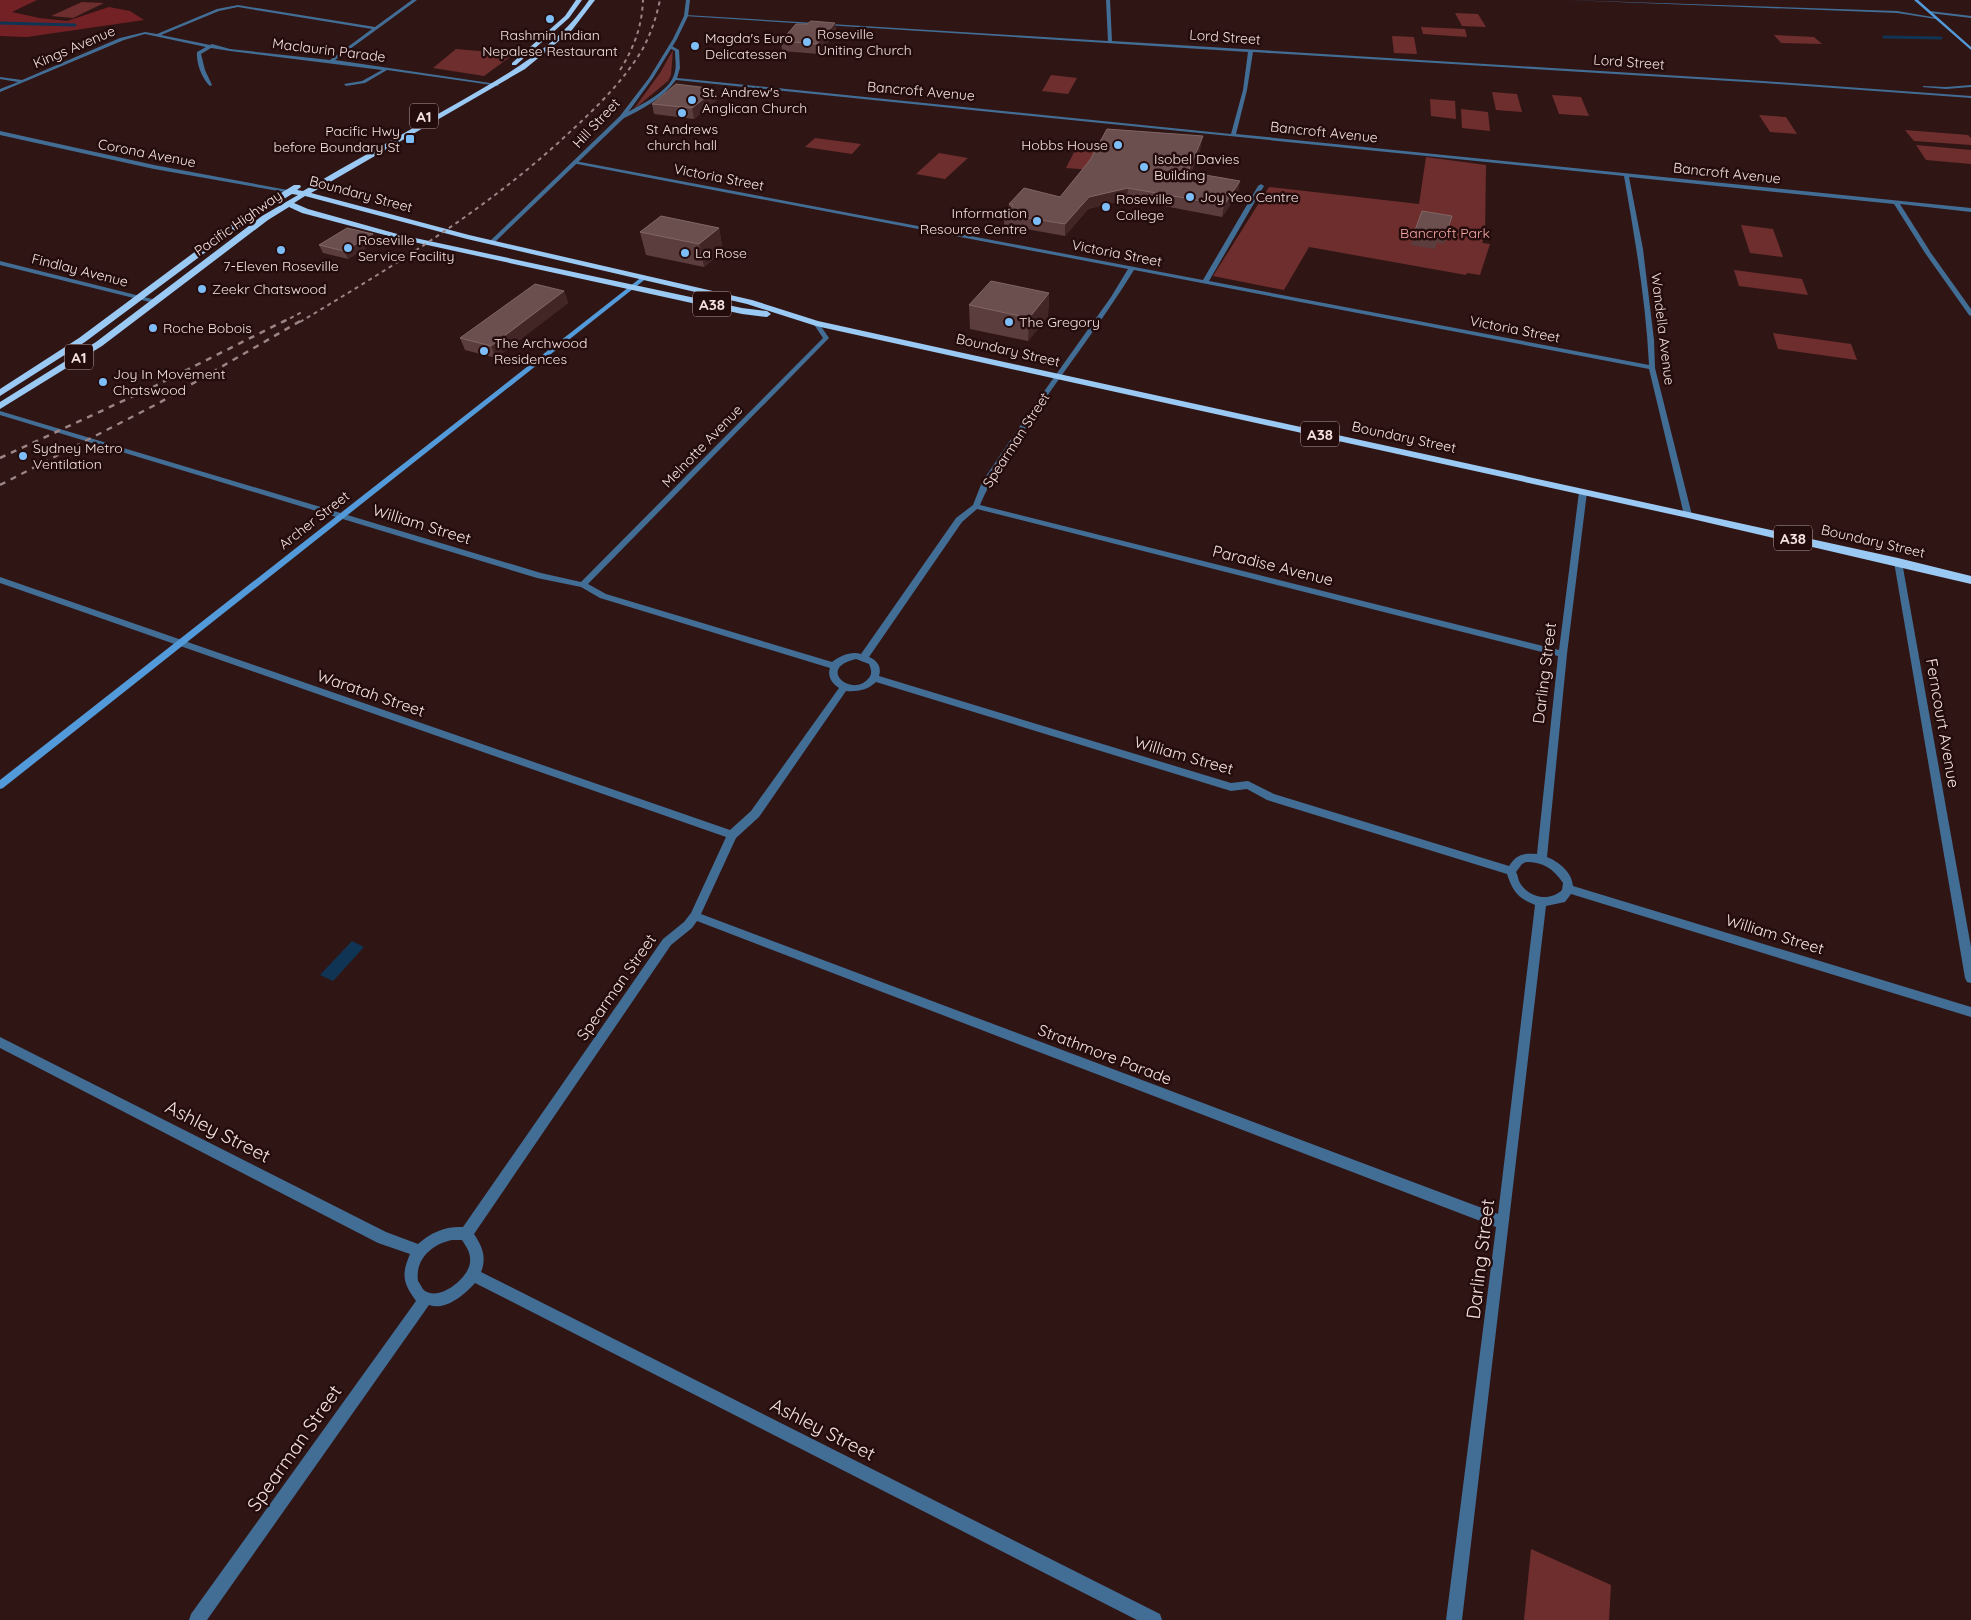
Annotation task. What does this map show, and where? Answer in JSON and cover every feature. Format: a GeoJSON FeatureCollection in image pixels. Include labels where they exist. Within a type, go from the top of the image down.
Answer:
{"type":"FeatureCollection","features":[{"type":"Feature","properties":{"kind":"highway","name":"A1"},"geometry":{"type":"LineString","coordinates":[[380,140],[505,70],[529,53],[567,17],[579,0]]}},
{"type":"Feature","properties":{"kind":"highway","name":"Pacific Highway"},"geometry":{"type":"LineString","coordinates":[[0,406],[99,344],[252,227],[304,194],[497,84],[542,54],[584,13],[592,0]]}},
{"type":"Feature","properties":{"kind":"highway"},"geometry":{"type":"LineString","coordinates":[[322,173],[363,150]]}},
{"type":"Feature","properties":{"kind":"highway","name":"Pacific Highway"},"geometry":{"type":"LineString","coordinates":[[0,393],[82,340],[242,221],[306,182]]}},
{"type":"Feature","properties":{"kind":"highway","name":"Boundary Street"},"geometry":{"type":"LineString","coordinates":[[792,317],[742,312],[400,237],[306,211],[289,204],[290,191],[492,242],[749,302],[816,323],[1688,514],[1971,580]]}},
{"type":"Feature","properties":{"kind":"highway","name":"Boundary Street"},"geometry":{"type":"LineString","coordinates":[[1951,574],[1971,576]]}},
{"type":"Feature","properties":{"kind":"main road"},"geometry":{"type":"LineString","coordinates":[[1916,0],[1971,49]]}},
{"type":"Feature","properties":{"kind":"main road","name":"Archer Street"},"geometry":{"type":"LineString","coordinates":[[0,785],[645,277]]}},
{"type":"Feature","properties":{"kind":"street"},"geometry":{"type":"LineString","coordinates":[[331,61],[415,0]]}},
{"type":"Feature","properties":{"kind":"street","name":"Hill Street"},"geometry":{"type":"LineString","coordinates":[[492,242],[515,218],[577,162],[620,118],[651,78],[670,46],[686,16],[688,0]]}},
{"type":"Feature","properties":{"kind":"street"},"geometry":{"type":"LineString","coordinates":[[1108,0],[1110,41]]}},
{"type":"Feature","properties":{"kind":"street"},"geometry":{"type":"LineString","coordinates":[[1568,0],[1897,12],[1936,18]]}},
{"type":"Feature","properties":{"kind":"street"},"geometry":{"type":"LineString","coordinates":[[159,34],[218,10],[238,6],[374,28]]}},
{"type":"Feature","properties":{"kind":"street"},"geometry":{"type":"LineString","coordinates":[[1897,12],[1924,8]]}},
{"type":"Feature","properties":{"kind":"street"},"geometry":{"type":"LineString","coordinates":[[1930,12],[1971,17]]}},
{"type":"Feature","properties":{"kind":"street","name":"Lord Street"},"geometry":{"type":"LineString","coordinates":[[686,16],[1763,82],[1971,97]]}},
{"type":"Feature","properties":{"kind":"street","name":"Kings Avenue"},"geometry":{"type":"LineString","coordinates":[[0,91],[127,37],[145,33],[159,34]]}},
{"type":"Feature","properties":{"kind":"street","name":"Maclaurin Parade"},"geometry":{"type":"LineString","coordinates":[[159,34],[230,50],[388,68],[497,84]]}},
{"type":"Feature","properties":{"kind":"street"},"geometry":{"type":"LineString","coordinates":[[210,85],[199,60],[199,53],[212,45]]}},
{"type":"Feature","properties":{"kind":"street"},"geometry":{"type":"LineString","coordinates":[[620,118],[637,110],[675,79],[678,65],[677,50],[670,46]]}},
{"type":"Feature","properties":{"kind":"street"},"geometry":{"type":"LineString","coordinates":[[1233,135],[1245,90],[1251,50]]}},
{"type":"Feature","properties":{"kind":"street"},"geometry":{"type":"LineString","coordinates":[[346,85],[363,82],[388,68]]}},
{"type":"Feature","properties":{"kind":"street"},"geometry":{"type":"LineString","coordinates":[[0,78],[23,81]]}},
{"type":"Feature","properties":{"kind":"street","name":"Bancroft Avenue"},"geometry":{"type":"LineString","coordinates":[[675,79],[1971,210]]}},
{"type":"Feature","properties":{"kind":"street","name":"Lord Street"},"geometry":{"type":"LineString","coordinates":[[1763,82],[1779,81],[1946,88],[1971,86]]}},
{"type":"Feature","properties":{"kind":"street","name":"Corona Avenue"},"geometry":{"type":"LineString","coordinates":[[0,133],[154,167],[290,191]]}},
{"type":"Feature","properties":{"kind":"street","name":"Victoria Street"},"geometry":{"type":"LineString","coordinates":[[577,162],[1652,368]]}},
{"type":"Feature","properties":{"kind":"street","name":"Wandella Avenue"},"geometry":{"type":"LineString","coordinates":[[1626,175],[1640,249],[1651,340],[1652,368],[1688,514]]}},
{"type":"Feature","properties":{"kind":"street"},"geometry":{"type":"LineString","coordinates":[[1204,282],[1261,186]]}},
{"type":"Feature","properties":{"kind":"street"},"geometry":{"type":"LineString","coordinates":[[1896,203],[1971,314]]}},
{"type":"Feature","properties":{"kind":"street","name":"Findlay Avenue"},"geometry":{"type":"LineString","coordinates":[[0,263],[154,301]]}},
{"type":"Feature","properties":{"kind":"street","name":"Spearman Street"},"geometry":{"type":"LineString","coordinates":[[864,657],[959,520],[976,506],[986,482],[1132,268]]}},
{"type":"Feature","properties":{"kind":"street","name":"Melnotte Avenue"},"geometry":{"type":"LineString","coordinates":[[583,585],[826,338],[816,323]]}},
{"type":"Feature","properties":{"kind":"street","name":"William Street"},"geometry":{"type":"LineString","coordinates":[[0,413],[540,576],[583,585],[603,596],[834,666]]}},
{"type":"Feature","properties":{"kind":"street","name":"Darling Street"},"geometry":{"type":"LineString","coordinates":[[1542,859],[1563,654],[1583,492]]}},
{"type":"Feature","properties":{"kind":"street","name":"Paradise Avenue"},"geometry":{"type":"LineString","coordinates":[[976,506],[1563,654]]}},
{"type":"Feature","properties":{"kind":"street","name":"Ferncourt Avenue"},"geometry":{"type":"LineString","coordinates":[[1898,562],[1971,978]]}},
{"type":"Feature","properties":{"kind":"street","name":"Waratah Street"},"geometry":{"type":"LineString","coordinates":[[0,580],[732,836]]}},
{"type":"Feature","properties":{"kind":"street"},"geometry":{"type":"LineString","coordinates":[[850,656],[864,657],[875,666],[876,674],[874,678],[861,687],[844,687],[832,678],[831,672],[834,666],[850,656]]}},
{"type":"Feature","properties":{"kind":"street","name":"William Street"},"geometry":{"type":"LineString","coordinates":[[874,678],[1230,787],[1248,785],[1271,797],[1512,871]]}},
{"type":"Feature","properties":{"kind":"street","name":"Spearman Street"},"geometry":{"type":"LineString","coordinates":[[466,1234],[667,942],[688,925],[695,916],[732,836],[755,814],[844,687]]}},
{"type":"Feature","properties":{"kind":"street"},"geometry":{"type":"LineString","coordinates":[[1533,858],[1542,859],[1558,868],[1564,874],[1569,889],[1566,896],[1560,901],[1551,903],[1541,902],[1525,895],[1519,890],[1514,884],[1512,871],[1518,861],[1533,858]]}},
{"type":"Feature","properties":{"kind":"street","name":"William Street"},"geometry":{"type":"LineString","coordinates":[[1569,889],[1971,1012]]}},
{"type":"Feature","properties":{"kind":"street","name":"Darling Street"},"geometry":{"type":"LineString","coordinates":[[1454,1620],[1541,902]]}},
{"type":"Feature","properties":{"kind":"street","name":"Strathmore Parade"},"geometry":{"type":"LineString","coordinates":[[695,916],[1503,1223]]}},
{"type":"Feature","properties":{"kind":"street","name":"Ashley Street"},"geometry":{"type":"LineString","coordinates":[[0,1042],[383,1238],[420,1251]]}},
{"type":"Feature","properties":{"kind":"street"},"geometry":{"type":"LineString","coordinates":[[443,1234],[466,1234],[476,1248],[477,1265],[467,1284],[451,1296],[433,1300],[418,1294],[410,1280],[414,1260],[420,1251],[443,1234]]}},
{"type":"Feature","properties":{"kind":"street","name":"Ashley Street"},"geometry":{"type":"LineString","coordinates":[[473,1275],[1154,1620]]}},
{"type":"Feature","properties":{"kind":"street","name":"Spearman Street"},"geometry":{"type":"LineString","coordinates":[[197,1620],[425,1298]]}},
{"type":"Feature","properties":{"kind":"green space"},"geometry":{"type":"Polygon","coordinates":[[[82,2],[104,3],[73,18],[51,16],[82,2]]]}},
{"type":"Feature","properties":{"kind":"green space"},"geometry":{"type":"Polygon","coordinates":[[[1455,13],[1478,14],[1486,27],[1462,26],[1455,13]]]}},
{"type":"Feature","properties":{"kind":"green space"},"geometry":{"type":"Polygon","coordinates":[[[1421,27],[1465,29],[1467,37],[1423,34],[1421,27]]]}},
{"type":"Feature","properties":{"kind":"green space"},"geometry":{"type":"Polygon","coordinates":[[[1774,35],[1814,37],[1822,44],[1781,43],[1774,35]]]}},
{"type":"Feature","properties":{"kind":"green space"},"geometry":{"type":"Polygon","coordinates":[[[1392,36],[1414,37],[1417,54],[1394,53],[1392,36]]]}},
{"type":"Feature","properties":{"kind":"green space"},"geometry":{"type":"Polygon","coordinates":[[[456,49],[514,54],[484,76],[433,68],[456,49]]]}},
{"type":"Feature","properties":{"kind":"green space"},"geometry":{"type":"Polygon","coordinates":[[[673,50],[671,75],[668,81],[633,110],[660,73],[673,50]]]}},
{"type":"Feature","properties":{"kind":"green space"},"geometry":{"type":"Polygon","coordinates":[[[1051,75],[1077,78],[1068,94],[1042,91],[1051,75]]]}},
{"type":"Feature","properties":{"kind":"green space"},"geometry":{"type":"Polygon","coordinates":[[[1492,92],[1517,94],[1522,112],[1496,110],[1492,92]]]}},
{"type":"Feature","properties":{"kind":"green space"},"geometry":{"type":"Polygon","coordinates":[[[1552,95],[1581,97],[1589,116],[1559,114],[1552,95]]]}},
{"type":"Feature","properties":{"kind":"green space"},"geometry":{"type":"Polygon","coordinates":[[[1430,99],[1455,101],[1456,119],[1431,116],[1430,99]]]}},
{"type":"Feature","properties":{"kind":"green space"},"geometry":{"type":"Polygon","coordinates":[[[1461,109],[1488,112],[1490,131],[1462,128],[1461,109]]]}},
{"type":"Feature","properties":{"kind":"green space"},"geometry":{"type":"Polygon","coordinates":[[[1759,115],[1786,117],[1797,134],[1770,132],[1759,115]]]}},
{"type":"Feature","properties":{"kind":"green space"},"geometry":{"type":"Polygon","coordinates":[[[1905,130],[1968,135],[1971,138],[1971,145],[1914,141],[1905,130]]]}},
{"type":"Feature","properties":{"kind":"green space"},"geometry":{"type":"Polygon","coordinates":[[[815,138],[861,144],[852,154],[805,147],[815,138]]]}},
{"type":"Feature","properties":{"kind":"green space"},"geometry":{"type":"Polygon","coordinates":[[[1916,145],[1971,150],[1971,164],[1926,160],[1916,145]]]}},
{"type":"Feature","properties":{"kind":"green space"},"geometry":{"type":"Polygon","coordinates":[[[1077,146],[1102,148],[1092,170],[1066,168],[1077,146]]]}},
{"type":"Feature","properties":{"kind":"green space"},"geometry":{"type":"Polygon","coordinates":[[[939,153],[968,158],[945,179],[916,174],[939,153]]]}},
{"type":"Feature","properties":{"kind":"green space","name":"Bancroft Park"},"geometry":{"type":"Polygon","coordinates":[[[1426,157],[1486,165],[1485,235],[1482,243],[1490,244],[1480,275],[1467,273],[1466,275],[1309,247],[1284,290],[1213,276],[1269,187],[1419,204],[1426,157]]]}},
{"type":"Feature","properties":{"kind":"green space"},"geometry":{"type":"Polygon","coordinates":[[[1741,225],[1773,229],[1783,257],[1750,253],[1741,225]]]}},
{"type":"Feature","properties":{"kind":"green space"},"geometry":{"type":"Polygon","coordinates":[[[1734,270],[1802,279],[1808,295],[1739,286],[1734,270]]]}},
{"type":"Feature","properties":{"kind":"green space"},"geometry":{"type":"Polygon","coordinates":[[[1773,333],[1851,344],[1857,360],[1778,349],[1773,333]]]}},
{"type":"Feature","properties":{"kind":"green space"},"geometry":{"type":"Polygon","coordinates":[[[1531,1549],[1611,1585],[1609,1620],[1524,1620],[1531,1549]]]}},
{"type":"Feature","properties":{"kind":"shaded area"},"geometry":{"type":"Polygon","coordinates":[[[0,0],[37,0],[12,12],[39,18],[67,21],[109,7],[130,11],[144,20],[27,37],[0,36],[0,0]]]}},
{"type":"Feature","properties":{"kind":"water"},"geometry":{"type":"Polygon","coordinates":[[[352,941],[364,947],[333,981],[320,975],[352,941]]]}},
{"type":"Feature","properties":{"kind":"building"},"geometry":{"type":"Polygon","coordinates":[[[811,21],[835,23],[817,44],[781,41],[796,24],[807,24],[811,21]]]}},
{"type":"Feature","properties":{"kind":"building"},"geometry":{"type":"Polygon","coordinates":[[[676,84],[716,89],[692,108],[652,104],[676,84]]]}},
{"type":"Feature","properties":{"kind":"building"},"geometry":{"type":"Polygon","coordinates":[[[1107,129],[1203,136],[1188,172],[1240,181],[1224,205],[1128,188],[1089,197],[1065,224],[1004,214],[1013,205],[1009,204],[1024,188],[1060,197],[1090,160],[1107,129]]]}},
{"type":"Feature","properties":{"kind":"building"},"geometry":{"type":"Polygon","coordinates":[[[1422,211],[1452,216],[1447,232],[1441,231],[1439,238],[1414,233],[1422,211]]]}},
{"type":"Feature","properties":{"kind":"building"},"geometry":{"type":"Polygon","coordinates":[[[661,216],[719,228],[699,244],[640,232],[661,216]]]}},
{"type":"Feature","properties":{"kind":"building"},"geometry":{"type":"Polygon","coordinates":[[[347,228],[373,234],[344,251],[319,245],[347,228]]]}},
{"type":"Feature","properties":{"kind":"building"},"geometry":{"type":"Polygon","coordinates":[[[991,281],[1049,293],[1029,318],[969,305],[991,281]]]}},
{"type":"Feature","properties":{"kind":"building"},"geometry":{"type":"Polygon","coordinates":[[[535,284],[564,291],[491,346],[460,338],[535,284]]]}},
{"type":"Feature","properties":{"kind":"waterway"},"geometry":{"type":"LineString","coordinates":[[0,23],[75,25]]}},
{"type":"Feature","properties":{"kind":"waterway"},"geometry":{"type":"LineString","coordinates":[[1884,37],[1941,38]]}},
{"type":"Feature","properties":{"kind":"railway"},"geometry":{"type":"LineString","coordinates":[[620,70],[636,36],[641,19],[643,0]]}},
{"type":"Feature","properties":{"kind":"railway"},"geometry":{"type":"LineString","coordinates":[[300,322],[442,233],[541,158],[591,112],[627,72],[648,38],[660,0]]}},
{"type":"Feature","properties":{"kind":"railway"},"geometry":{"type":"LineString","coordinates":[[283,322],[304,311]]}},
{"type":"Feature","properties":{"kind":"railway"},"geometry":{"type":"LineString","coordinates":[[0,458],[153,387],[286,320]]}},
{"type":"Feature","properties":{"kind":"railway"},"geometry":{"type":"LineString","coordinates":[[0,485],[159,403],[302,320]]}},
{"type":"Feature","properties":{"kind":"place","name":"Rashmin Indian Nepalese Restaurant"},"geometry":{"type":"Point","coordinates":[550,19]}},
{"type":"Feature","properties":{"kind":"place","name":"Roseville Uniting Church"},"geometry":{"type":"Point","coordinates":[807,42]}},
{"type":"Feature","properties":{"kind":"place","name":"Magda's Euro Delicatessen"},"geometry":{"type":"Point","coordinates":[695,46]}},
{"type":"Feature","properties":{"kind":"place","name":"St. Andrew's Anglican Church"},"geometry":{"type":"Point","coordinates":[692,100]}},
{"type":"Feature","properties":{"kind":"place","name":"St Andrews church hall"},"geometry":{"type":"Point","coordinates":[682,113]}},
{"type":"Feature","properties":{"kind":"place","name":"Pacific Hwy before Boundary St"},"geometry":{"type":"Point","coordinates":[410,139]}},
{"type":"Feature","properties":{"kind":"place","name":"Hobbs House"},"geometry":{"type":"Point","coordinates":[1118,145]}},
{"type":"Feature","properties":{"kind":"place","name":"Isobel Davies Building"},"geometry":{"type":"Point","coordinates":[1144,167]}},
{"type":"Feature","properties":{"kind":"place","name":"Joy Yeo Centre"},"geometry":{"type":"Point","coordinates":[1190,197]}},
{"type":"Feature","properties":{"kind":"place","name":"Roseville College"},"geometry":{"type":"Point","coordinates":[1106,207]}},
{"type":"Feature","properties":{"kind":"place","name":"Information Resource Centre"},"geometry":{"type":"Point","coordinates":[1037,221]}},
{"type":"Feature","properties":{"kind":"place","name":"Roseville Service Facility"},"geometry":{"type":"Point","coordinates":[348,248]}},
{"type":"Feature","properties":{"kind":"place","name":"7-Eleven Roseville"},"geometry":{"type":"Point","coordinates":[281,250]}},
{"type":"Feature","properties":{"kind":"place","name":"La Rose"},"geometry":{"type":"Point","coordinates":[685,253]}},
{"type":"Feature","properties":{"kind":"place","name":"Zeekr Chatswood"},"geometry":{"type":"Point","coordinates":[202,289]}},
{"type":"Feature","properties":{"kind":"place","name":"The Gregory"},"geometry":{"type":"Point","coordinates":[1009,322]}},
{"type":"Feature","properties":{"kind":"place","name":"Roche Bobois"},"geometry":{"type":"Point","coordinates":[153,328]}},
{"type":"Feature","properties":{"kind":"place","name":"The Archwood Residences"},"geometry":{"type":"Point","coordinates":[484,351]}},
{"type":"Feature","properties":{"kind":"place","name":"Joy In Movement Chatswood"},"geometry":{"type":"Point","coordinates":[103,382]}},
{"type":"Feature","properties":{"kind":"place","name":"Sydney Metro Ventilation"},"geometry":{"type":"Point","coordinates":[23,456]}}]}
